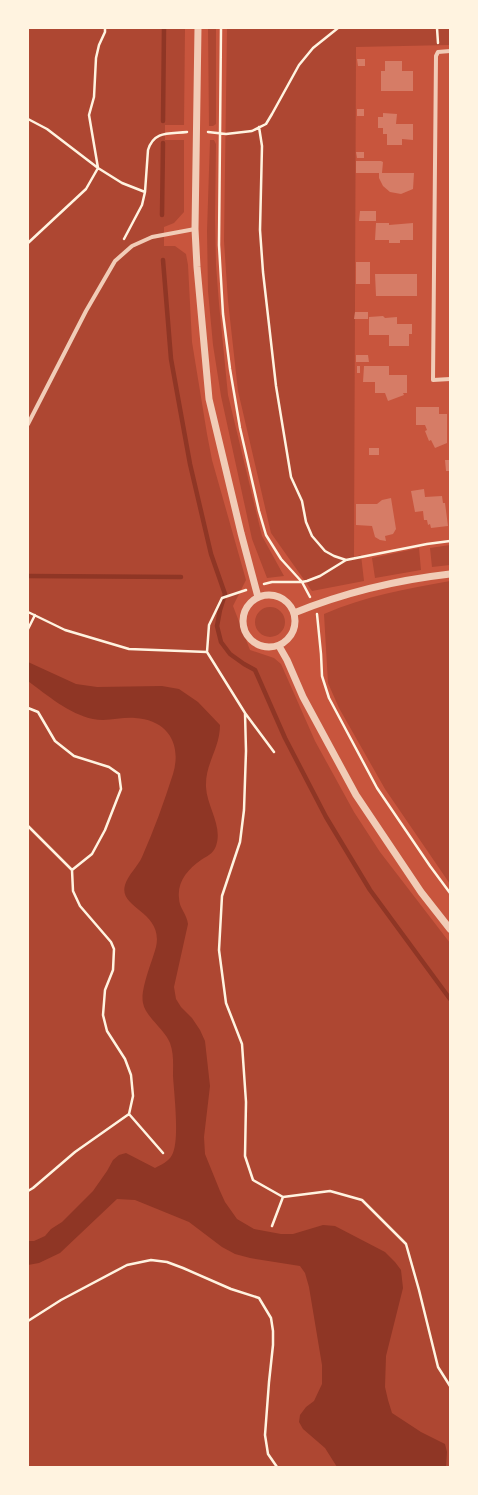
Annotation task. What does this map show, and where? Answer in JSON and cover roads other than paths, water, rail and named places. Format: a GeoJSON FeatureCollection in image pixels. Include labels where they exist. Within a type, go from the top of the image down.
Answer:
{"type":"FeatureCollection","features":[{"type":"Feature","properties":{"kind":"street"},"geometry":{"type":"LineString","coordinates":[[198,28],[195,229],[197,267],[210,399],[241,533],[258,597]]}},
{"type":"Feature","properties":{"kind":"street"},"geometry":{"type":"LineString","coordinates":[[450,51],[438,52],[436,56],[433,380],[450,379]]}},
{"type":"Feature","properties":{"kind":"street"},"geometry":{"type":"LineString","coordinates":[[28,424],[86,311],[115,261],[132,246],[152,237],[195,229]]}},
{"type":"Feature","properties":{"kind":"street"},"geometry":{"type":"LineString","coordinates":[[294,613],[349,594],[395,583],[450,574]]}},
{"type":"Feature","properties":{"kind":"street"},"geometry":{"type":"LineString","coordinates":[[267,595],[283,599],[290,605],[294,613],[294,629],[291,636],[286,642],[279,646],[270,648],[261,646],[253,642],[247,636],[243,618],[245,610],[251,602],[258,597],[267,595]]}},
{"type":"Feature","properties":{"kind":"street"},"geometry":{"type":"LineString","coordinates":[[279,646],[287,660],[303,697],[356,795],[421,892],[450,929]]}},
{"type":"Feature","properties":{"kind":"waterway"},"geometry":{"type":"LineString","coordinates":[[163,121],[164,28]]}},
{"type":"Feature","properties":{"kind":"waterway"},"geometry":{"type":"LineString","coordinates":[[162,215],[163,143]]}},
{"type":"Feature","properties":{"kind":"waterway"},"geometry":{"type":"LineString","coordinates":[[163,260],[171,359],[190,464],[211,554],[225,594],[217,626],[221,642],[230,654],[255,670],[285,738],[326,817],[370,890],[450,999]]}},
{"type":"Feature","properties":{"kind":"waterway"},"geometry":{"type":"LineString","coordinates":[[28,576],[181,577]]}}]}
